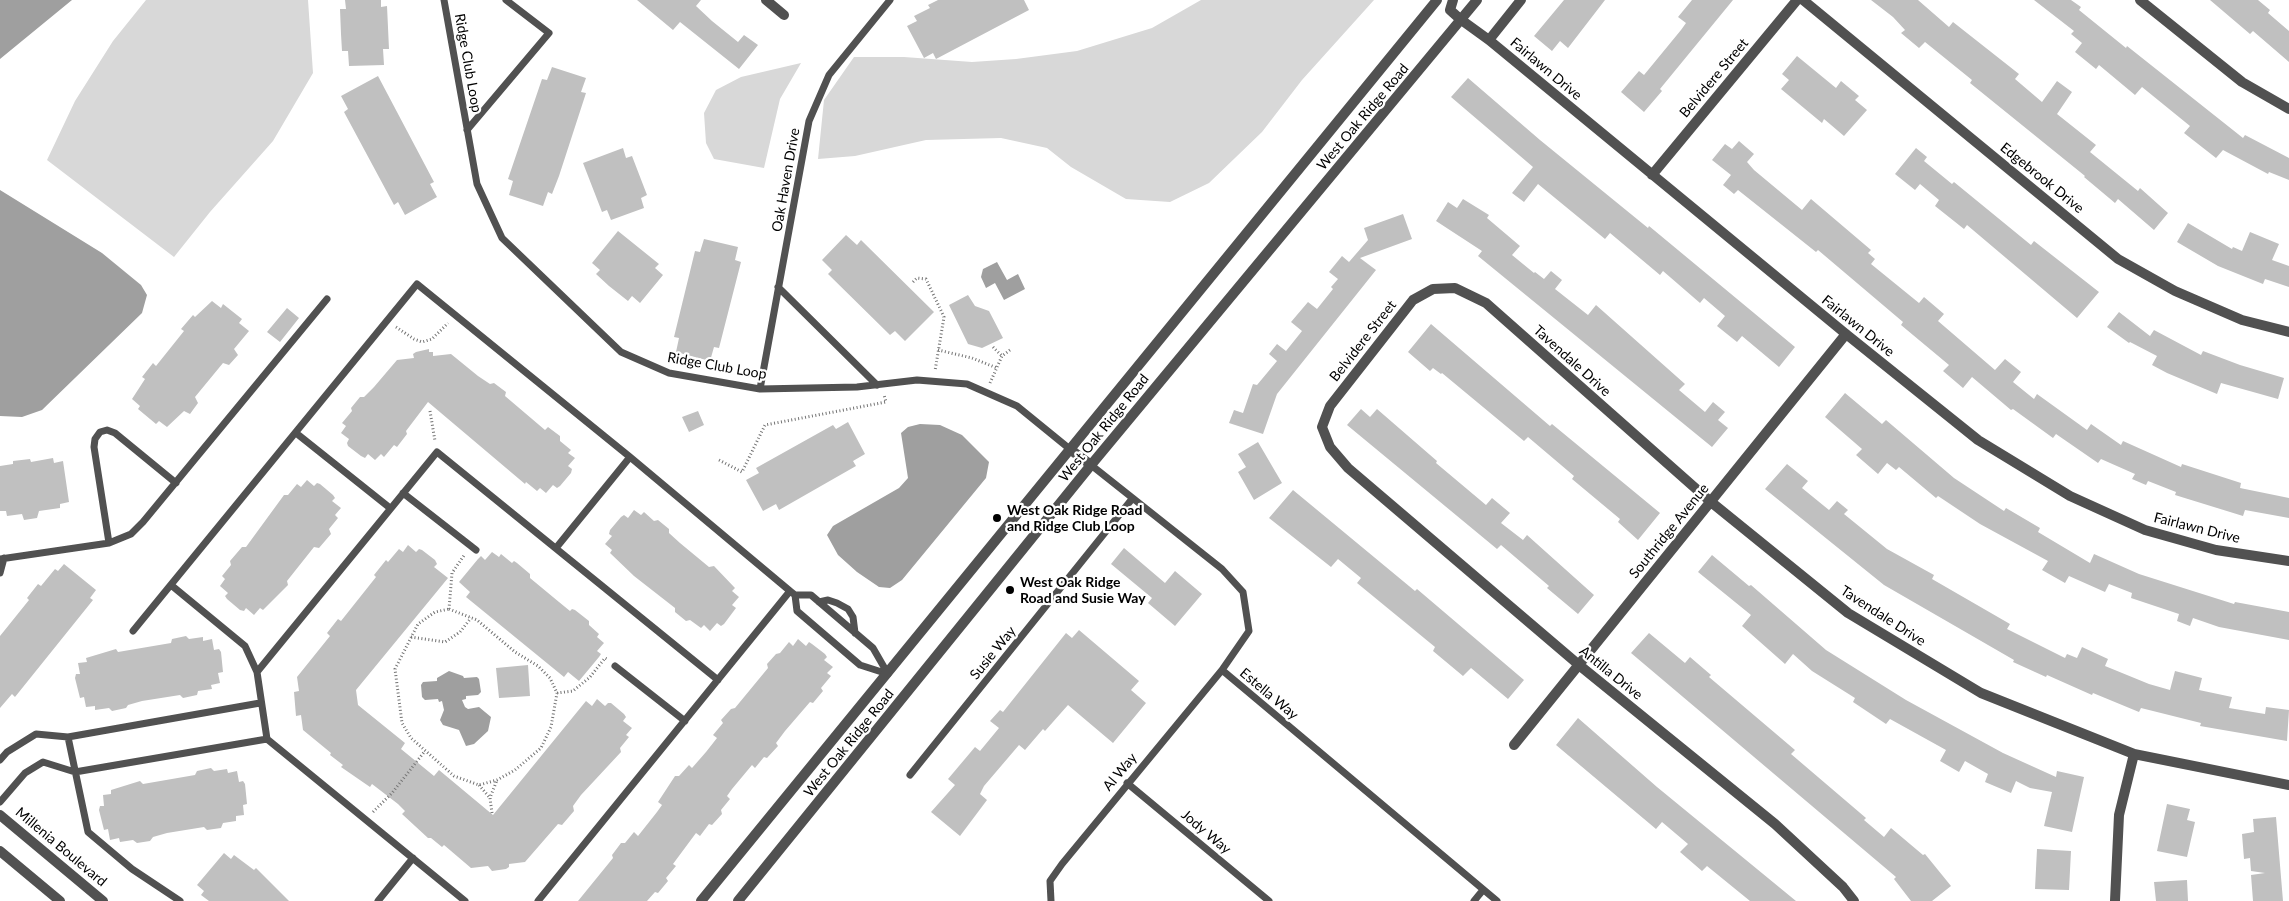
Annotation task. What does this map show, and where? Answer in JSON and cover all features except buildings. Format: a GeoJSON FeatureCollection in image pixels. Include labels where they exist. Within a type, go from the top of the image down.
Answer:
{"type":"FeatureCollection","features":[{"type":"Feature","properties":{"kind":"street"},"geometry":{"type":"LineString","coordinates":[[766,0],[784,14]]}},
{"type":"Feature","properties":{"kind":"street","name":"West Oak Ridge Road"},"geometry":{"type":"LineString","coordinates":[[701,901],[1437,0]]}},
{"type":"Feature","properties":{"kind":"street"},"geometry":{"type":"LineString","coordinates":[[1453,0],[1450,10],[1460,19]]}},
{"type":"Feature","properties":{"kind":"street","name":"West Oak Ridge Road"},"geometry":{"type":"LineString","coordinates":[[738,901],[1091,465],[1476,0]]}},
{"type":"Feature","properties":{"kind":"street"},"geometry":{"type":"LineString","coordinates":[[1489,40],[1521,0]]}},
{"type":"Feature","properties":{"kind":"street","name":"Belvidere Street"},"geometry":{"type":"LineString","coordinates":[[1652,174],[1797,0]]}},
{"type":"Feature","properties":{"kind":"street","name":"Edgebrook Drive"},"geometry":{"type":"LineString","coordinates":[[1804,0],[2118,259],[2175,292],[2242,320],[2289,332]]}},
{"type":"Feature","properties":{"kind":"street"},"geometry":{"type":"LineString","coordinates":[[2140,0],[2242,82],[2289,108]]}},
{"type":"Feature","properties":{"kind":"street","name":"Fairlawn Drive"},"geometry":{"type":"LineString","coordinates":[[1460,19],[1489,40],[1846,334],[1978,440],[2070,496],[2145,530],[2216,550],[2289,561]]}},
{"type":"Feature","properties":{"kind":"street","name":"Belvidere Street"},"geometry":{"type":"LineString","coordinates":[[1348,468],[1330,447],[1322,427],[1330,406],[1413,300],[1433,289],[1455,288],[1486,303]]}},
{"type":"Feature","properties":{"kind":"street","name":"Tavendale Drive"},"geometry":{"type":"LineString","coordinates":[[1486,303],[1711,502],[1848,613],[1981,693],[2134,754],[2289,785]]}},
{"type":"Feature","properties":{"kind":"street","name":"Southridge Avenue"},"geometry":{"type":"LineString","coordinates":[[1514,745],[1846,334]]}},
{"type":"Feature","properties":{"kind":"street"},"geometry":{"type":"LineString","coordinates":[[1071,450],[1091,465]]}},
{"type":"Feature","properties":{"kind":"street","name":"Antilla Drive"},"geometry":{"type":"LineString","coordinates":[[1348,468],[1579,665],[1775,824],[1843,887],[1854,901]]}},
{"type":"Feature","properties":{"kind":"street"},"geometry":{"type":"LineString","coordinates":[[2115,901],[2119,815],[2134,754]]}},
{"type":"Feature","properties":{"kind":"street","name":"Millenia Boulevard"},"geometry":{"type":"LineString","coordinates":[[0,815],[104,901]]}},
{"type":"Feature","properties":{"kind":"street"},"geometry":{"type":"LineString","coordinates":[[0,851],[60,901]]}},
{"type":"Feature","properties":{"kind":"lane","name":"Ridge Club Loop"},"geometry":{"type":"LineString","coordinates":[[444,0],[477,184],[502,238],[621,352],[669,373],[760,389],[880,385],[917,380],[967,384],[1017,406],[1071,450]]}},
{"type":"Feature","properties":{"kind":"lane","name":"Ridge Club Loop"},"geometry":{"type":"LineString","coordinates":[[467,130],[549,33],[506,0]]}},
{"type":"Feature","properties":{"kind":"lane","name":"Oak Haven Drive"},"geometry":{"type":"LineString","coordinates":[[760,389],[809,121],[829,75],[890,0]]}},
{"type":"Feature","properties":{"kind":"lane"},"geometry":{"type":"LineString","coordinates":[[133,631],[417,284],[630,457],[792,593],[811,595],[873,648],[888,674]]}},
{"type":"Feature","properties":{"kind":"lane"},"geometry":{"type":"LineString","coordinates":[[778,287],[880,385]]}},
{"type":"Feature","properties":{"kind":"lane"},"geometry":{"type":"LineString","coordinates":[[0,573],[2,558],[109,543],[137,529],[327,298]]}},
{"type":"Feature","properties":{"kind":"lane"},"geometry":{"type":"LineString","coordinates":[[109,543],[94,447],[100,432],[107,430],[115,433],[176,483]]}},
{"type":"Feature","properties":{"kind":"lane"},"geometry":{"type":"LineString","coordinates":[[296,433],[390,508]]}},
{"type":"Feature","properties":{"kind":"lane"},"geometry":{"type":"LineString","coordinates":[[257,672],[437,452],[718,680]]}},
{"type":"Feature","properties":{"kind":"lane"},"geometry":{"type":"LineString","coordinates":[[556,548],[630,457]]}},
{"type":"Feature","properties":{"kind":"lane","name":"Estella Way"},"geometry":{"type":"LineString","coordinates":[[1091,465],[1222,569],[1243,592],[1249,631],[1222,670],[1497,901]]}},
{"type":"Feature","properties":{"kind":"lane"},"geometry":{"type":"LineString","coordinates":[[403,493],[474,548]]}},
{"type":"Feature","properties":{"kind":"lane","name":"Susie Way"},"geometry":{"type":"LineString","coordinates":[[910,775],[1132,499]]}},
{"type":"Feature","properties":{"kind":"lane"},"geometry":{"type":"LineString","coordinates":[[171,585],[245,646],[257,672],[267,739],[465,901]]}},
{"type":"Feature","properties":{"kind":"lane"},"geometry":{"type":"LineString","coordinates":[[792,593],[796,611],[860,665],[888,674]]}},
{"type":"Feature","properties":{"kind":"lane"},"geometry":{"type":"LineString","coordinates":[[538,901],[684,721],[792,593]]}},
{"type":"Feature","properties":{"kind":"lane"},"geometry":{"type":"LineString","coordinates":[[819,602],[828,600],[848,609],[853,617],[855,633]]}},
{"type":"Feature","properties":{"kind":"lane"},"geometry":{"type":"LineString","coordinates":[[616,666],[684,721]]}},
{"type":"Feature","properties":{"kind":"lane","name":"Al Way"},"geometry":{"type":"LineString","coordinates":[[1050,899],[1050,881],[1062,864],[1222,670]]}},
{"type":"Feature","properties":{"kind":"lane"},"geometry":{"type":"LineString","coordinates":[[0,760],[7,752],[36,734],[68,737],[260,702]]}},
{"type":"Feature","properties":{"kind":"lane"},"geometry":{"type":"LineString","coordinates":[[68,737],[88,832],[132,869],[180,901]]}},
{"type":"Feature","properties":{"kind":"lane"},"geometry":{"type":"LineString","coordinates":[[0,802],[25,773],[43,762],[76,772],[267,739]]}},
{"type":"Feature","properties":{"kind":"lane","name":"Jody Way"},"geometry":{"type":"LineString","coordinates":[[1127,783],[1269,901]]}},
{"type":"Feature","properties":{"kind":"lane"},"geometry":{"type":"LineString","coordinates":[[378,901],[413,858]]}},
{"type":"Feature","properties":{"kind":"lane"},"geometry":{"type":"LineString","coordinates":[[1474,901],[1483,890]]}},
{"type":"Feature","properties":{"kind":"path"},"geometry":{"type":"LineString","coordinates":[[913,282],[917,278],[926,279],[944,317],[933,381]]}},
{"type":"Feature","properties":{"kind":"path"},"geometry":{"type":"LineString","coordinates":[[388,320],[414,339],[422,342],[432,339],[439,334],[455,314]]}},
{"type":"Feature","properties":{"kind":"path"},"geometry":{"type":"LineString","coordinates":[[422,342],[423,347]]}},
{"type":"Feature","properties":{"kind":"path"},"geometry":{"type":"LineString","coordinates":[[993,347],[1002,356]]}},
{"type":"Feature","properties":{"kind":"path"},"geometry":{"type":"LineString","coordinates":[[938,350],[972,358],[997,368]]}},
{"type":"Feature","properties":{"kind":"path"},"geometry":{"type":"LineString","coordinates":[[986,392],[1002,356],[1010,350]]}},
{"type":"Feature","properties":{"kind":"path"},"geometry":{"type":"LineString","coordinates":[[719,460],[742,472],[765,425],[886,402],[880,385]]}},
{"type":"Feature","properties":{"kind":"path"},"geometry":{"type":"LineString","coordinates":[[430,411],[437,452]]}},
{"type":"Feature","properties":{"kind":"path"},"geometry":{"type":"LineString","coordinates":[[449,609],[452,573],[474,548]]}},
{"type":"Feature","properties":{"kind":"path"},"geometry":{"type":"LineString","coordinates":[[479,785],[497,780],[515,770],[541,748],[551,727],[557,693],[550,678],[538,666],[515,652],[478,620],[449,609],[435,612],[418,624],[395,669],[402,723],[411,738],[454,776],[479,785],[490,798]]}},
{"type":"Feature","properties":{"kind":"path"},"geometry":{"type":"LineString","coordinates":[[411,637],[445,642],[460,632],[471,618]]}},
{"type":"Feature","properties":{"kind":"path"},"geometry":{"type":"LineString","coordinates":[[557,693],[573,691],[590,677],[605,658],[616,666]]}},
{"type":"Feature","properties":{"kind":"path"},"geometry":{"type":"LineString","coordinates":[[366,821],[380,803],[392,793],[425,751]]}},
{"type":"Feature","properties":{"kind":"path"},"geometry":{"type":"LineString","coordinates":[[492,813],[490,798],[497,780]]}},
{"type":"Feature","properties":{"kind":"shaded area"},"geometry":{"type":"Polygon","coordinates":[[[0,0],[72,0],[0,59],[0,0]]]}},
{"type":"Feature","properties":{"kind":"shaded area"},"geometry":{"type":"Polygon","coordinates":[[[146,0],[308,0],[313,73],[273,141],[210,212],[174,257],[47,160],[75,101],[113,41],[146,0]]]}},
{"type":"Feature","properties":{"kind":"shaded area"},"geometry":{"type":"Polygon","coordinates":[[[1201,0],[1374,0],[1302,80],[1262,132],[1209,183],[1170,202],[1126,199],[1071,167],[1047,148],[1001,138],[926,140],[855,156],[818,159],[824,100],[854,57],[904,57],[972,62],[1016,59],[1077,51],[1152,28],[1201,0]]]}},
{"type":"Feature","properties":{"kind":"shaded area"},"geometry":{"type":"Polygon","coordinates":[[[801,63],[780,99],[764,168],[714,159],[706,143],[704,113],[716,90],[741,77],[801,63]]]}},
{"type":"Feature","properties":{"kind":"shaded area"},"geometry":{"type":"Polygon","coordinates":[[[0,190],[102,253],[141,285],[147,295],[142,313],[42,410],[22,417],[0,416],[0,190]]]}},
{"type":"Feature","properties":{"kind":"shaded area"},"geometry":{"type":"Polygon","coordinates":[[[997,262],[1007,280],[1018,274],[1025,289],[1004,300],[995,283],[986,288],[981,277],[983,269],[997,262]]]}},
{"type":"Feature","properties":{"kind":"shaded area"},"geometry":{"type":"Polygon","coordinates":[[[920,424],[940,425],[962,435],[989,462],[986,478],[902,580],[890,588],[879,587],[857,572],[838,555],[827,535],[833,526],[899,488],[908,478],[901,433],[908,427],[920,424]]]}},
{"type":"Feature","properties":{"kind":"shaded area"},"geometry":{"type":"Polygon","coordinates":[[[449,671],[464,678],[477,677],[479,679],[481,692],[478,695],[466,696],[466,699],[462,700],[468,709],[479,707],[491,717],[488,731],[474,744],[466,746],[459,730],[443,725],[440,720],[444,710],[442,701],[439,702],[438,699],[425,700],[422,697],[421,685],[423,682],[437,681],[437,678],[449,671]]]}},
{"type":"Feature","properties":{"kind":"place","name":"West Oak Ridge Road and Ridge Club Loop"},"geometry":{"type":"Point","coordinates":[997,518]}},
{"type":"Feature","properties":{"kind":"place","name":"West Oak Ridge Road and Susie Way"},"geometry":{"type":"Point","coordinates":[1010,590]}}]}
